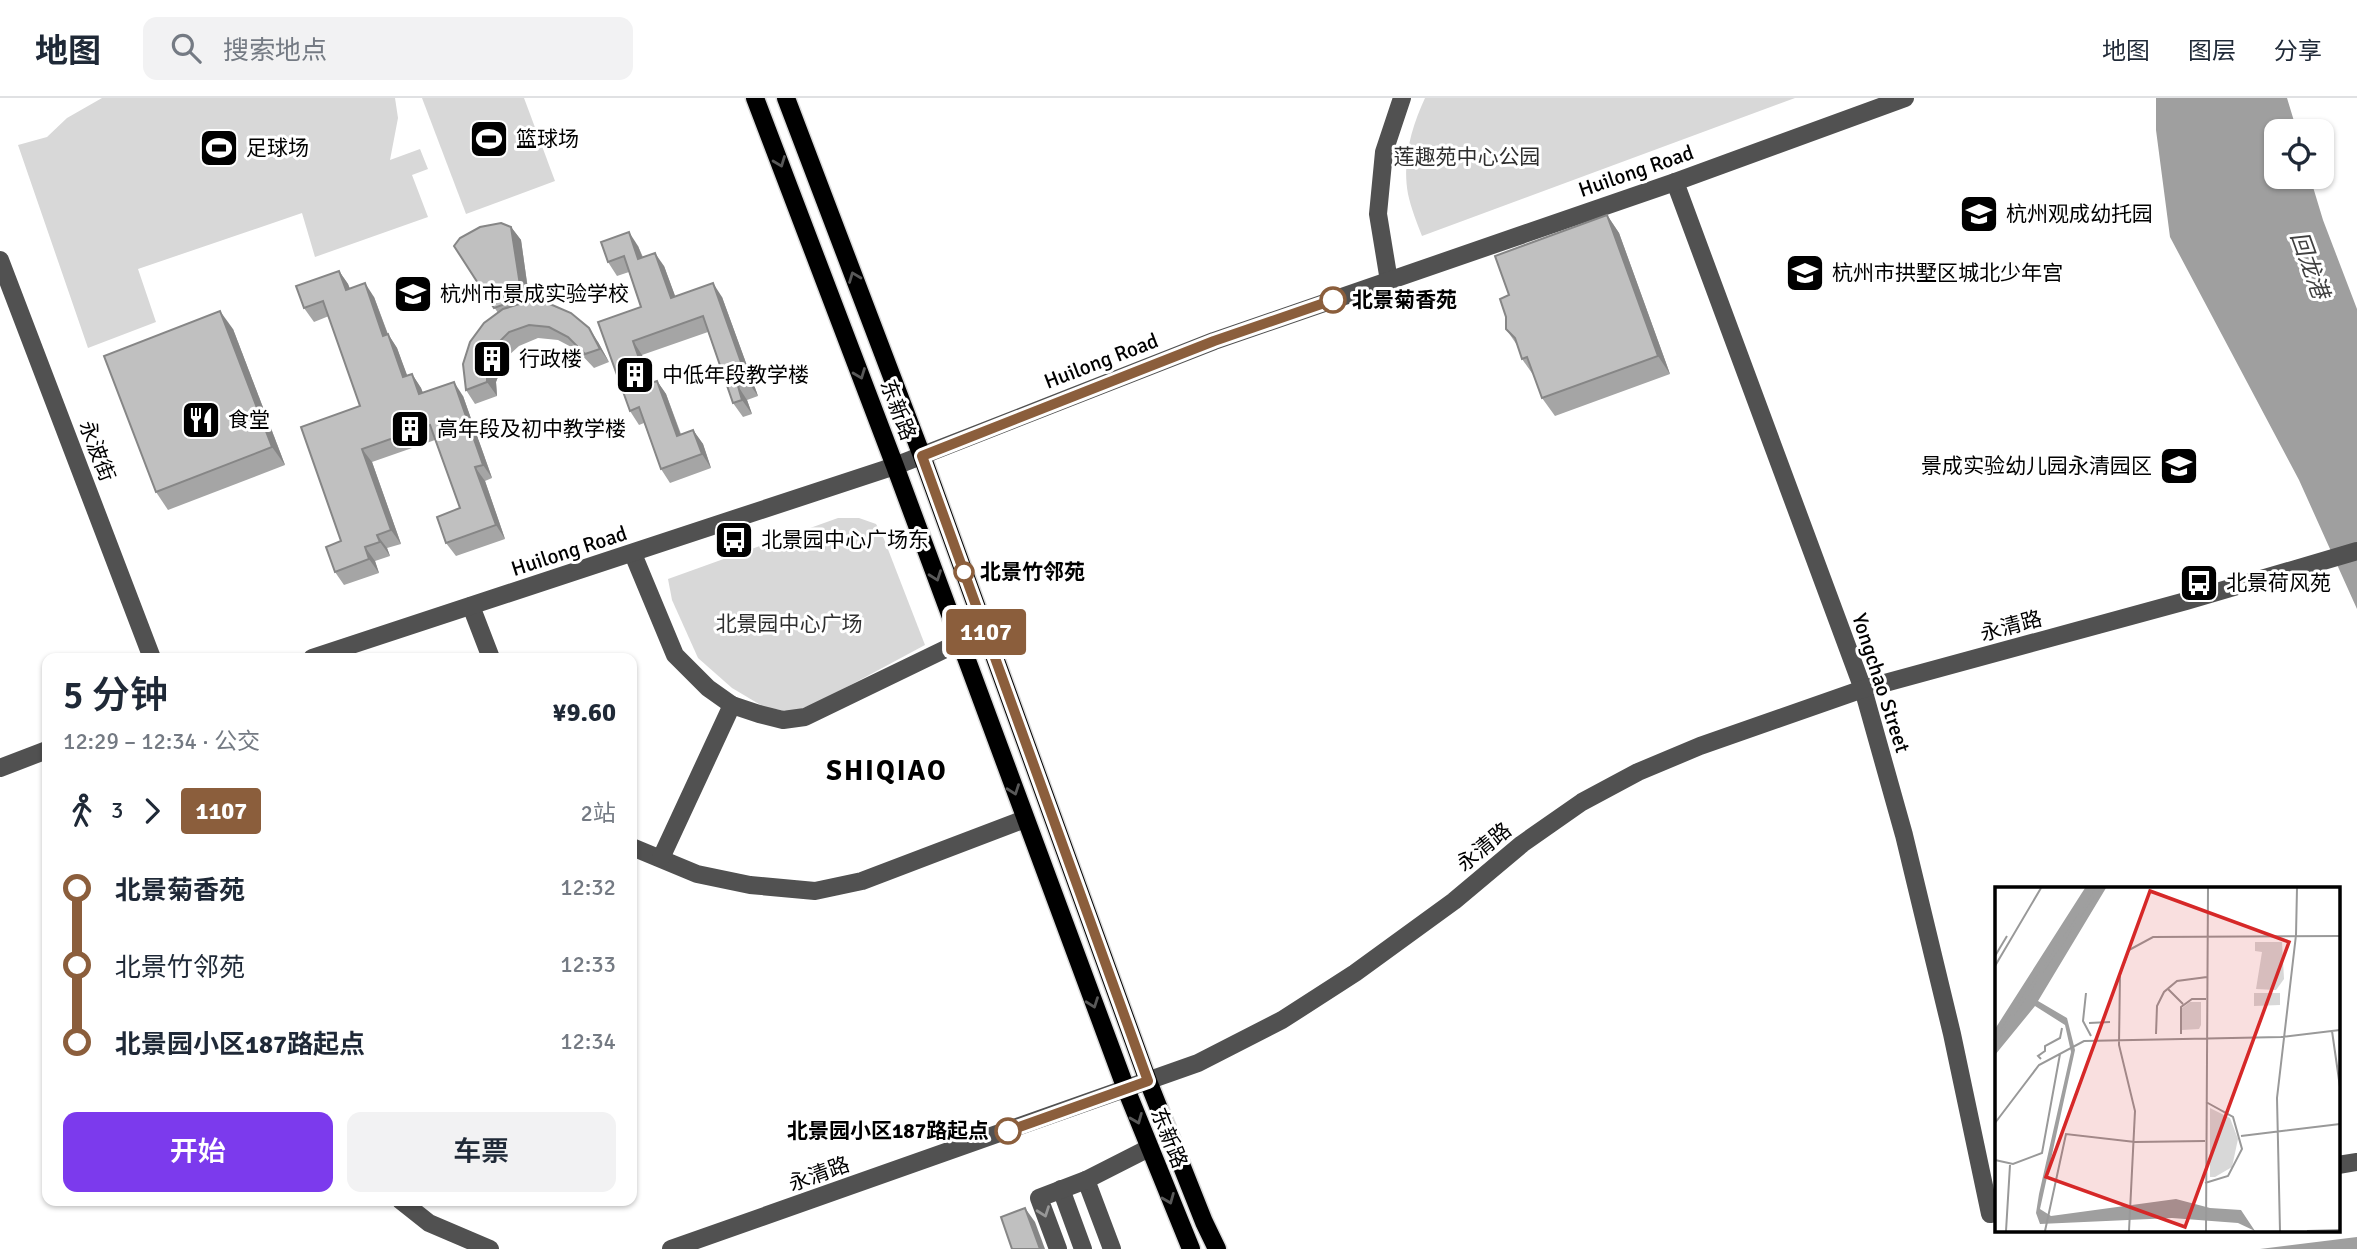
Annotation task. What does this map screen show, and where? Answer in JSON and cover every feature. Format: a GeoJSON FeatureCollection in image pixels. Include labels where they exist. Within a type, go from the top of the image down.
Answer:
{"type":"FeatureCollection","features":[{"type":"Feature","properties":{"kind":"main road","name":"东新路"},"geometry":{"type":"LineString","coordinates":[[755,98],[961,642],[1126,1089],[1191,1249]]}},
{"type":"Feature","properties":{"kind":"main road","name":"东新路"},"geometry":{"type":"LineString","coordinates":[[786,98],[922,456],[1148,1081],[1217,1249]]}},
{"type":"Feature","properties":{"kind":"street"},"geometry":{"type":"LineString","coordinates":[[1389,281],[1378,214],[1384,152],[1402,98]]}},
{"type":"Feature","properties":{"kind":"street","name":"Huilong Road"},"geometry":{"type":"LineString","coordinates":[[327,653],[895,466],[1214,341],[1675,182],[1905,98]]}},
{"type":"Feature","properties":{"kind":"street","name":"Yongchao Street"},"geometry":{"type":"LineString","coordinates":[[1675,182],[1863,690],[1908,849],[1993,1213]]}},
{"type":"Feature","properties":{"kind":"street","name":"永波街"},"geometry":{"type":"LineString","coordinates":[[0,260],[150,653]]}},
{"type":"Feature","properties":{"kind":"street","name":"永清路"},"geometry":{"type":"LineString","coordinates":[[671,1249],[1198,1063],[1282,1020],[1388,949],[1454,901],[1522,844],[1582,802],[1638,772],[1700,747],[1863,690],[2357,551]]}},
{"type":"Feature","properties":{"kind":"street"},"geometry":{"type":"LineString","coordinates":[[633,554],[675,655],[708,688],[733,705],[783,719],[805,717],[961,642]]}},
{"type":"Feature","properties":{"kind":"street"},"geometry":{"type":"LineString","coordinates":[[471,606],[489,653]]}},
{"type":"Feature","properties":{"kind":"street"},"geometry":{"type":"LineString","coordinates":[[661,858],[733,705]]}},
{"type":"Feature","properties":{"kind":"street"},"geometry":{"type":"LineString","coordinates":[[0,768],[42,752]]}},
{"type":"Feature","properties":{"kind":"street"},"geometry":{"type":"LineString","coordinates":[[637,849],[697,874],[750,885],[815,891],[862,881],[1025,819]]}},
{"type":"Feature","properties":{"kind":"street"},"geometry":{"type":"LineString","coordinates":[[1058,1249],[1039,1198],[1086,1180],[1149,1148]]}},
{"type":"Feature","properties":{"kind":"street"},"geometry":{"type":"LineString","coordinates":[[1086,1180],[1112,1249]]}},
{"type":"Feature","properties":{"kind":"street"},"geometry":{"type":"LineString","coordinates":[[1061,1189],[1083,1249]]}},
{"type":"Feature","properties":{"kind":"street"},"geometry":{"type":"LineString","coordinates":[[408,1206],[429,1223],[490,1249]]}},
{"type":"Feature","properties":{"kind":"green space"},"geometry":{"type":"Polygon","coordinates":[[[102,98],[395,98],[398,118],[390,160],[420,149],[428,169],[412,175],[428,217],[315,257],[302,213],[138,269],[156,322],[88,348],[18,145],[47,137],[67,118],[102,98]]]}},
{"type":"Feature","properties":{"kind":"green space","name":"篮球场"},"geometry":{"type":"Polygon","coordinates":[[[422,98],[524,98],[555,181],[466,214],[422,98]]]}},
{"type":"Feature","properties":{"kind":"green space","name":"莲趣苑中心公园"},"geometry":{"type":"Polygon","coordinates":[[[1425,98],[1795,98],[1422,236],[1408,194],[1406,169],[1412,133],[1425,98]]]}},
{"type":"Feature","properties":{"kind":"green space","name":"北景园中心广场"},"geometry":{"type":"Polygon","coordinates":[[[838,518],[859,518],[876,524],[925,645],[819,702],[792,712],[764,707],[732,688],[698,658],[672,600],[668,579],[838,518]]]}},
{"type":"Feature","properties":{"kind":"water","name":"回龙港"},"geometry":{"type":"Polygon","coordinates":[[[2156,98],[2287,98],[2293,119],[2264,119],[2264,189],[2314,189],[2357,309],[2357,609],[2299,480],[2170,237],[2156,130],[2156,98]]]}},
{"type":"Feature","properties":{"kind":"water"},"geometry":{"type":"Polygon","coordinates":[[[2357,1237],[2357,1249],[2260,1249],[2357,1237]]]}},
{"type":"Feature","properties":{"kind":"building"},"geometry":{"type":"Polygon","coordinates":[[[1607,215],[1658,356],[1542,398],[1527,357],[1522,359],[1515,338],[1506,329],[1506,317],[1500,299],[1509,295],[1495,256],[1607,215]]]}},
{"type":"Feature","properties":{"kind":"building"},"geometry":{"type":"Polygon","coordinates":[[[501,223],[511,227],[522,298],[494,308],[454,246],[460,238],[480,227],[501,223]]]}},
{"type":"Feature","properties":{"kind":"building","name":"中低年段教学楼"},"geometry":{"type":"Polygon","coordinates":[[[629,232],[638,259],[655,253],[671,298],[713,283],[748,382],[738,386],[742,400],[733,403],[703,316],[633,341],[648,384],[657,381],[677,436],[693,430],[702,454],[661,469],[639,407],[630,411],[598,322],[641,307],[624,256],[608,262],[601,242],[629,232]]]}},
{"type":"Feature","properties":{"kind":"building","name":"高年段及初中教学楼"},"geometry":{"type":"Polygon","coordinates":[[[339,271],[346,290],[365,283],[383,336],[388,334],[403,377],[412,374],[419,394],[454,382],[483,465],[475,467],[496,525],[446,543],[437,517],[460,508],[430,425],[362,449],[391,530],[377,535],[380,542],[365,547],[369,559],[335,572],[326,547],[341,541],[301,427],[360,406],[323,301],[304,308],[296,286],[339,271]]]}},
{"type":"Feature","properties":{"kind":"building"},"geometry":{"type":"Polygon","coordinates":[[[526,302],[550,304],[571,313],[589,328],[600,349],[585,354],[568,337],[549,327],[529,325],[509,332],[498,343],[487,368],[487,382],[466,390],[463,364],[470,342],[484,323],[503,309],[526,302]]]}},
{"type":"Feature","properties":{"kind":"building","name":"食堂"},"geometry":{"type":"Polygon","coordinates":[[[220,311],[272,447],[156,492],[104,356],[220,311]]]}},
{"type":"Feature","properties":{"kind":"building"},"geometry":{"type":"Polygon","coordinates":[[[1025,1208],[1040,1249],[1012,1249],[1001,1217],[1025,1208]]]}},
{"type":"Feature","properties":{"kind":"bus line","name":"1107"},"geometry":{"type":"LineString","coordinates":[[1008,1131],[1148,1081],[922,456],[1214,341],[1333,300]]}},
{"type":"Feature","properties":{"kind":"place","name":"篮球场"},"geometry":{"type":"Point","coordinates":[489,139]}},
{"type":"Feature","properties":{"kind":"place","name":"足球场"},"geometry":{"type":"Point","coordinates":[219,148]}},
{"type":"Feature","properties":{"kind":"place","name":"杭州观成幼托园"},"geometry":{"type":"Point","coordinates":[1979,214]}},
{"type":"Feature","properties":{"kind":"place","name":"杭州市拱墅区城北少年宫"},"geometry":{"type":"Point","coordinates":[1805,273]}},
{"type":"Feature","properties":{"kind":"place","name":"杭州市景成实验学校"},"geometry":{"type":"Point","coordinates":[413,294]}},
{"type":"Feature","properties":{"kind":"place","name":"北景菊香苑"},"geometry":{"type":"Point","coordinates":[1333,300]}},
{"type":"Feature","properties":{"kind":"place","name":"行政楼"},"geometry":{"type":"Point","coordinates":[492,359]}},
{"type":"Feature","properties":{"kind":"place","name":"中低年段教学楼"},"geometry":{"type":"Point","coordinates":[635,375]}},
{"type":"Feature","properties":{"kind":"place","name":"食堂"},"geometry":{"type":"Point","coordinates":[201,420]}},
{"type":"Feature","properties":{"kind":"place","name":"高年段及初中教学楼"},"geometry":{"type":"Point","coordinates":[410,429]}},
{"type":"Feature","properties":{"kind":"place","name":"景成实验幼儿园永清园区"},"geometry":{"type":"Point","coordinates":[2179,466]}},
{"type":"Feature","properties":{"kind":"place","name":"北景园中心广场东"},"geometry":{"type":"Point","coordinates":[734,540]}},
{"type":"Feature","properties":{"kind":"place","name":"北景竹邻苑"},"geometry":{"type":"Point","coordinates":[964,572]}},
{"type":"Feature","properties":{"kind":"place","name":"北景荷风苑"},"geometry":{"type":"Point","coordinates":[2199,583]}},
{"type":"Feature","properties":{"kind":"place","name":"北景园小区187路起点"},"geometry":{"type":"Point","coordinates":[1008,1131]}},
{"type":"Feature","properties":{"kind":"district","name":"SHIQIAO"},"geometry":{"type":"Point","coordinates":[887,770]}}]}
